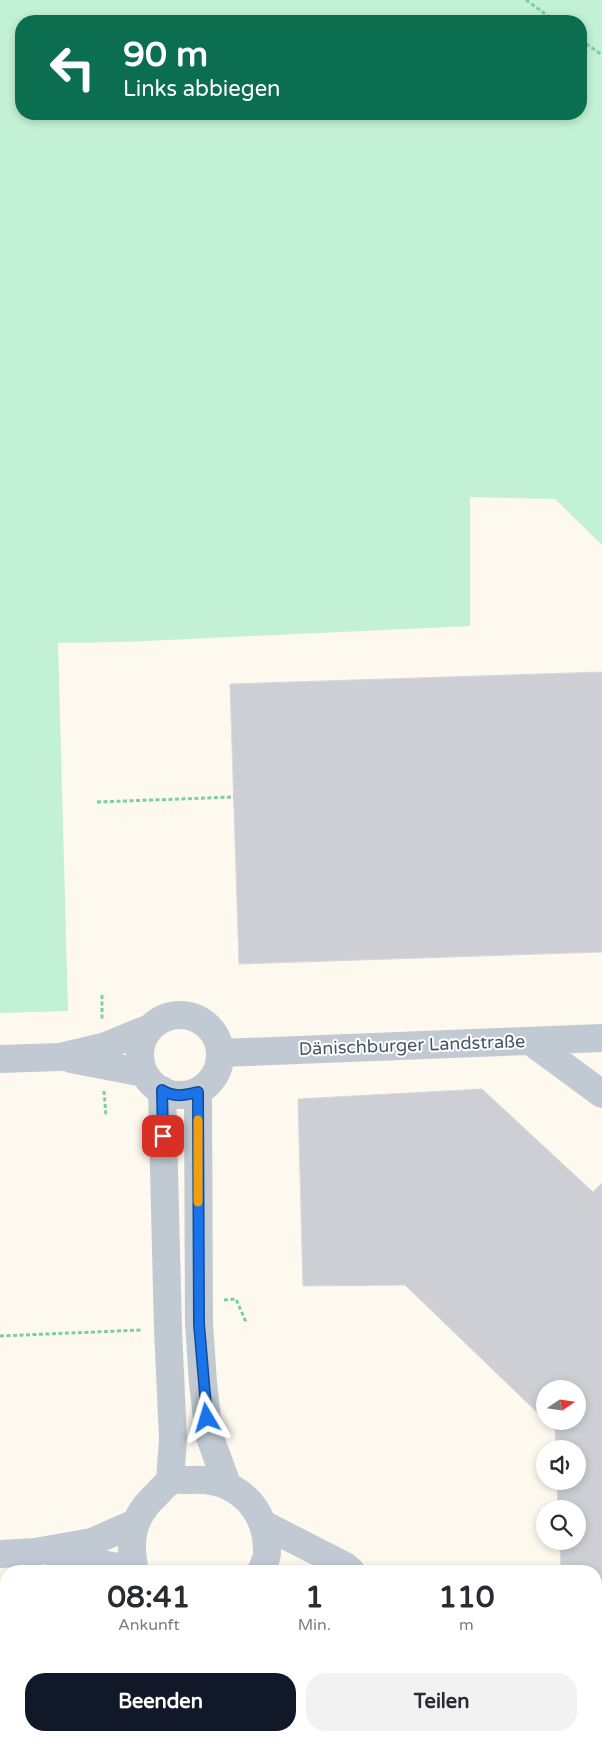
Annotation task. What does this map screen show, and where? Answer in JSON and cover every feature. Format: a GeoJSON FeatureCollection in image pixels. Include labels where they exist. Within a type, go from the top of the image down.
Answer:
{"type":"FeatureCollection","features":[{"type":"Feature","properties":{"kind":"street"},"geometry":{"type":"LineString","coordinates":[[60,1057],[153,1082],[166,1093],[182,1096],[198,1092],[211,1082],[219,1067],[221,1053],[216,1036],[206,1024],[193,1017],[178,1015],[159,1020],[150,1028],[142,1042],[140,1052],[153,1082],[164,1175],[173,1438],[170,1482]]}},
{"type":"Feature","properties":{"kind":"street"},"geometry":{"type":"LineString","coordinates":[[0,1059],[60,1057],[103,1047],[150,1028]]}},
{"type":"Feature","properties":{"kind":"street","name":"Dänischburger Landstraße"},"geometry":{"type":"LineString","coordinates":[[221,1053],[602,1038]]}},
{"type":"Feature","properties":{"kind":"street"},"geometry":{"type":"LineString","coordinates":[[530,1041],[602,1094]]}},
{"type":"Feature","properties":{"kind":"street"},"geometry":{"type":"LineString","coordinates":[[198,1092],[199,1300],[203,1383],[209,1435],[227,1484]]}},
{"type":"Feature","properties":{"kind":"street"},"geometry":{"type":"LineString","coordinates":[[164,1175],[176,1176],[189,1187],[198,1224]]}},
{"type":"Feature","properties":{"kind":"street"},"geometry":{"type":"LineString","coordinates":[[165,1234],[198,1224]]}},
{"type":"Feature","properties":{"kind":"street"},"geometry":{"type":"LineString","coordinates":[[170,1368],[189,1369],[203,1383]]}},
{"type":"Feature","properties":{"kind":"street"},"geometry":{"type":"LineString","coordinates":[[134,1565],[131,1546],[135,1523],[145,1505],[170,1482],[202,1479],[227,1484],[243,1495],[257,1510],[263,1524],[267,1554],[263,1565]]}},
{"type":"Feature","properties":{"kind":"street"},"geometry":{"type":"LineString","coordinates":[[0,1554],[36,1552],[92,1542],[135,1523]]}},
{"type":"Feature","properties":{"kind":"street"},"geometry":{"type":"LineString","coordinates":[[263,1524],[343,1565]]}},
{"type":"Feature","properties":{"kind":"street"},"geometry":{"type":"LineString","coordinates":[[36,1552],[109,1565]]}},
{"type":"Feature","properties":{"kind":"path"},"geometry":{"type":"LineString","coordinates":[[526,0],[547,15]]}},
{"type":"Feature","properties":{"kind":"path"},"geometry":{"type":"LineString","coordinates":[[587,44],[602,55]]}},
{"type":"Feature","properties":{"kind":"path"},"geometry":{"type":"LineString","coordinates":[[97,802],[234,797]]}},
{"type":"Feature","properties":{"kind":"path"},"geometry":{"type":"LineString","coordinates":[[199,1300],[236,1300],[246,1322]]}},
{"type":"Feature","properties":{"kind":"path"},"geometry":{"type":"LineString","coordinates":[[0,1336],[168,1329]]}},
{"type":"Feature","properties":{"kind":"shaded area"},"geometry":{"type":"Polygon","coordinates":[[[470,497],[555,499],[602,545],[602,1565],[0,1565],[0,1013],[68,1011],[58,643],[123,642],[470,626],[470,497]]]}},
{"type":"Feature","properties":{"kind":"green space"},"geometry":{"type":"Polygon","coordinates":[[[0,0],[602,0],[602,545],[555,499],[470,497],[470,626],[123,642],[58,643],[68,1011],[0,1013],[0,0]]]}},
{"type":"Feature","properties":{"kind":"building"},"geometry":{"type":"Polygon","coordinates":[[[602,672],[602,952],[239,964],[230,684],[602,672]]]}},
{"type":"Feature","properties":{"kind":"building"},"geometry":{"type":"Polygon","coordinates":[[[482,1089],[593,1192],[602,1183],[602,1565],[561,1565],[560,1550],[586,1550],[586,1500],[558,1500],[557,1490],[586,1490],[586,1440],[556,1440],[555,1430],[586,1430],[586,1380],[536,1380],[536,1411],[405,1285],[303,1286],[298,1099],[482,1089]]]}},
{"type":"Feature","properties":{"kind":"slow traffic"},"geometry":{"type":"LineString","coordinates":[[198,1120],[198,1202]]}},
{"type":"Feature","properties":{"kind":"route"},"geometry":{"type":"LineString","coordinates":[[163,1136],[162,1090],[166,1093],[182,1096],[198,1092],[199,1324],[207,1418]]}}]}
